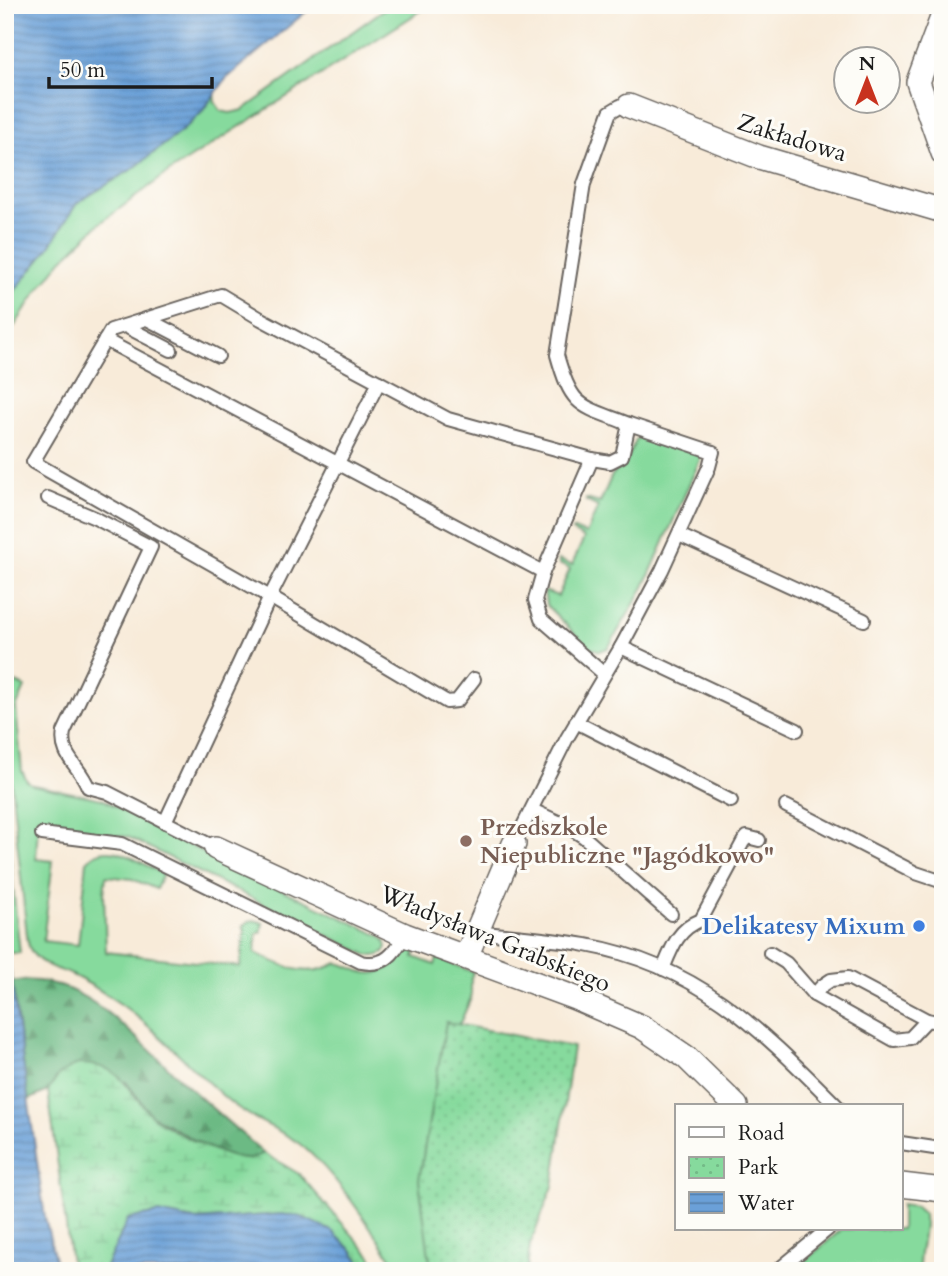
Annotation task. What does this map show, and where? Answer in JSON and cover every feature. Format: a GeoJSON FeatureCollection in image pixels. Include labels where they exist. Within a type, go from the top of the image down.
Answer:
{"type":"FeatureCollection","features":[{"type":"Feature","properties":{"kind":"street"},"geometry":{"type":"LineString","coordinates":[[943,15],[918,82],[943,153]]}},
{"type":"Feature","properties":{"kind":"street","name":"Zakładowa"},"geometry":{"type":"LineString","coordinates":[[629,106],[759,158],[943,211]]}},
{"type":"Feature","properties":{"kind":"street"},"geometry":{"type":"LineString","coordinates":[[466,957],[514,844]]}},
{"type":"Feature","properties":{"kind":"street","name":"Władysława Grabskiego"},"geometry":{"type":"LineString","coordinates":[[216,848],[405,935],[575,998],[642,1027],[686,1057],[734,1104]]}},
{"type":"Feature","properties":{"kind":"street"},"geometry":{"type":"LineString","coordinates":[[902,1185],[943,1190]]}},
{"type":"Feature","properties":{"kind":"lane"},"geometry":{"type":"LineString","coordinates":[[514,844],[576,722],[621,647],[679,535],[713,452],[578,404],[564,381],[557,355],[583,184],[610,112],[620,106],[629,106]]}},
{"type":"Feature","properties":{"kind":"lane"},"geometry":{"type":"LineString","coordinates":[[474,679],[457,701],[447,702],[33,462],[111,330],[221,295],[448,418],[610,462],[622,456],[629,424]]}},
{"type":"Feature","properties":{"kind":"lane"},"geometry":{"type":"LineString","coordinates":[[147,319],[218,356]]}},
{"type":"Feature","properties":{"kind":"lane"},"geometry":{"type":"LineString","coordinates":[[125,326],[172,350]]}},
{"type":"Feature","properties":{"kind":"lane"},"geometry":{"type":"LineString","coordinates":[[105,340],[543,572]]}},
{"type":"Feature","properties":{"kind":"lane"},"geometry":{"type":"LineString","coordinates":[[165,821],[270,597],[379,382]]}},
{"type":"Feature","properties":{"kind":"lane"},"geometry":{"type":"LineString","coordinates":[[592,459],[543,572],[535,600],[541,619],[604,674]]}},
{"type":"Feature","properties":{"kind":"lane"},"geometry":{"type":"LineString","coordinates":[[48,498],[151,547],[62,739],[66,755],[82,773],[88,787],[107,792],[216,848]]}},
{"type":"Feature","properties":{"kind":"lane"},"geometry":{"type":"LineString","coordinates":[[679,535],[864,620]]}},
{"type":"Feature","properties":{"kind":"lane"},"geometry":{"type":"LineString","coordinates":[[621,647],[797,730]]}},
{"type":"Feature","properties":{"kind":"lane"},"geometry":{"type":"LineString","coordinates":[[576,722],[730,801]]}},
{"type":"Feature","properties":{"kind":"lane"},"geometry":{"type":"LineString","coordinates":[[786,806],[916,873],[943,882]]}},
{"type":"Feature","properties":{"kind":"lane"},"geometry":{"type":"LineString","coordinates":[[532,810],[584,837],[671,914]]}},
{"type":"Feature","properties":{"kind":"lane"},"geometry":{"type":"LineString","coordinates":[[42,834],[122,844],[361,962],[377,963],[390,958],[405,935]]}},
{"type":"Feature","properties":{"kind":"lane"},"geometry":{"type":"LineString","coordinates":[[663,968],[678,934],[690,924],[701,920],[743,842],[747,837],[759,840]]}},
{"type":"Feature","properties":{"kind":"lane"},"geometry":{"type":"LineString","coordinates":[[475,932],[588,945],[663,968],[731,1007],[768,1038],[835,1104]]}},
{"type":"Feature","properties":{"kind":"lane"},"geometry":{"type":"LineString","coordinates":[[770,953],[786,963],[814,995],[894,1040],[910,1038],[927,1020]]}},
{"type":"Feature","properties":{"kind":"lane"},"geometry":{"type":"LineString","coordinates":[[814,995],[821,986],[831,980],[848,978],[927,1020],[943,1023]]}},
{"type":"Feature","properties":{"kind":"lane"},"geometry":{"type":"LineString","coordinates":[[902,1143],[934,1148]]}},
{"type":"Feature","properties":{"kind":"lane"},"geometry":{"type":"LineString","coordinates":[[777,1271],[827,1230]]}},
{"type":"Feature","properties":{"kind":"green space"},"geometry":{"type":"Polygon","coordinates":[[[390,5],[430,5],[169,172],[99,224],[62,260],[5,340],[5,303],[48,249],[77,203],[134,168],[184,129],[201,113],[214,93],[215,102],[221,111],[230,113],[243,110],[390,5]]]}},
{"type":"Feature","properties":{"kind":"green space"},"geometry":{"type":"Polygon","coordinates":[[[642,435],[700,454],[700,460],[644,587],[608,648],[600,651],[588,647],[546,605],[544,591],[558,596],[570,569],[559,564],[558,560],[572,565],[584,538],[572,531],[574,529],[586,534],[598,507],[586,499],[600,503],[612,475],[625,463],[636,440],[642,435]]]}},
{"type":"Feature","properties":{"kind":"green space"},"geometry":{"type":"Polygon","coordinates":[[[16,683],[25,687],[16,708],[22,771],[27,781],[33,785],[102,799],[208,855],[379,935],[385,940],[387,947],[379,955],[367,955],[128,837],[38,824],[36,859],[53,861],[43,941],[78,945],[87,861],[95,854],[114,851],[163,874],[156,889],[132,879],[106,876],[106,952],[240,967],[243,927],[254,921],[263,923],[261,933],[257,933],[255,953],[295,969],[315,970],[337,963],[374,973],[386,969],[408,951],[416,951],[414,957],[435,965],[437,958],[473,972],[471,998],[454,1037],[455,1271],[400,1271],[352,1202],[311,1154],[297,1142],[229,1101],[150,1027],[122,1005],[72,975],[42,962],[32,953],[27,936],[5,723],[5,685],[16,683]]]}},
{"type":"Feature","properties":{"kind":"green space"},"geometry":{"type":"Polygon","coordinates":[[[5,811],[20,953],[8,953],[5,933],[5,811]]]}},
{"type":"Feature","properties":{"kind":"green space"},"geometry":{"type":"Polygon","coordinates":[[[12,981],[39,981],[59,985],[96,1004],[130,1031],[264,1153],[251,1160],[233,1158],[205,1146],[151,1115],[126,1082],[59,1075],[48,1091],[28,1100],[12,981]]]}},
{"type":"Feature","properties":{"kind":"green space"},"geometry":{"type":"Polygon","coordinates":[[[446,1022],[573,1047],[553,1186],[530,1245],[527,1271],[439,1271],[430,1264],[419,1180],[446,1022]]]}},
{"type":"Feature","properties":{"kind":"green space"},"geometry":{"type":"Polygon","coordinates":[[[78,1064],[105,1068],[114,1073],[157,1120],[197,1142],[240,1158],[251,1159],[264,1153],[299,1174],[371,1256],[379,1271],[365,1271],[353,1251],[282,1214],[194,1220],[158,1213],[128,1220],[104,1271],[72,1271],[48,1091],[59,1075],[78,1064]]]}},
{"type":"Feature","properties":{"kind":"green space"},"geometry":{"type":"Polygon","coordinates":[[[902,1205],[916,1207],[924,1214],[919,1271],[793,1271],[841,1230],[902,1230],[902,1205]]]}},
{"type":"Feature","properties":{"kind":"water"},"geometry":{"type":"Polygon","coordinates":[[[5,5],[314,5],[226,79],[201,113],[184,129],[134,168],[77,203],[48,249],[5,303],[5,5]]]}},
{"type":"Feature","properties":{"kind":"water"},"geometry":{"type":"Polygon","coordinates":[[[5,933],[45,1218],[58,1271],[5,1271],[5,933]]]}},
{"type":"Feature","properties":{"kind":"water"},"geometry":{"type":"Polygon","coordinates":[[[158,1213],[194,1220],[282,1214],[302,1217],[332,1231],[353,1251],[365,1271],[104,1271],[128,1219],[158,1213]]]}},
{"type":"Feature","properties":{"kind":"place","name":"Przedszkole Niepubliczne \"Jagódkowo\""},"geometry":{"type":"Point","coordinates":[466,841]}},
{"type":"Feature","properties":{"kind":"place","name":"Delikatesy Mixum"},"geometry":{"type":"Point","coordinates":[919,926]}}]}
